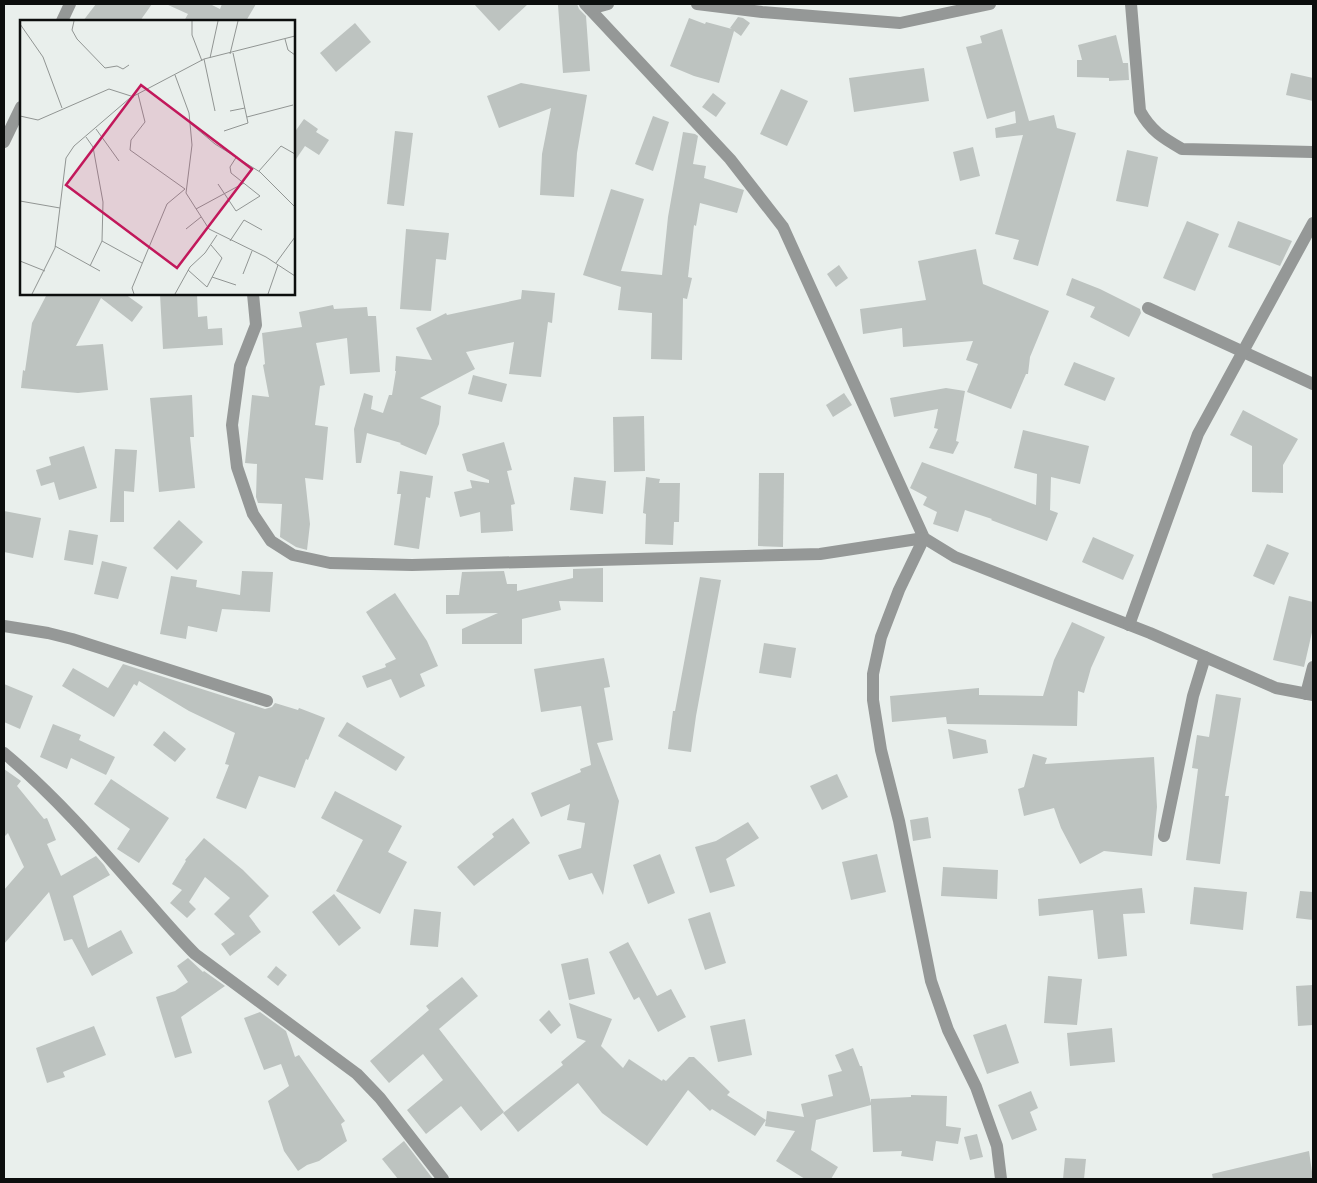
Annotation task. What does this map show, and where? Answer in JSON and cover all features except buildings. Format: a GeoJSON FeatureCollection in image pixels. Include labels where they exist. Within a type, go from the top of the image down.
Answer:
{"type":"FeatureCollection","features":[{"type":"Feature","properties":{"kind":"street"},"geometry":{"type":"LineString","coordinates":[[62,20],[70,4]]}},
{"type":"Feature","properties":{"kind":"street"},"geometry":{"type":"LineString","coordinates":[[588,6],[608,4]]}},
{"type":"Feature","properties":{"kind":"street"},"geometry":{"type":"LineString","coordinates":[[697,4],[762,12],[900,23],[990,4]]}},
{"type":"Feature","properties":{"kind":"street"},"geometry":{"type":"LineString","coordinates":[[1131,4],[1140,111],[1147,124],[1164,139],[1182,149],[1313,152]]}},
{"type":"Feature","properties":{"kind":"street"},"geometry":{"type":"LineString","coordinates":[[588,6],[730,159],[783,227],[924,538],[955,557],[1129,625],[1276,688],[1310,694],[1313,667]]}},
{"type":"Feature","properties":{"kind":"street"},"geometry":{"type":"LineString","coordinates":[[4,142],[8,128],[20,109]]}},
{"type":"Feature","properties":{"kind":"street"},"geometry":{"type":"LineString","coordinates":[[1129,625],[1198,434],[1313,223]]}},
{"type":"Feature","properties":{"kind":"street"},"geometry":{"type":"LineString","coordinates":[[253,295],[256,325],[240,366],[232,424],[237,467],[253,514],[271,541],[293,555],[330,563],[422,565],[820,554],[924,538]]}},
{"type":"Feature","properties":{"kind":"street"},"geometry":{"type":"LineString","coordinates":[[1148,308],[1313,384]]}},
{"type":"Feature","properties":{"kind":"street"},"geometry":{"type":"LineString","coordinates":[[924,538],[899,590],[881,637],[873,674],[872,700],[880,750],[899,821],[931,981],[948,1030],[976,1087],[994,1137],[1001,1179]]}},
{"type":"Feature","properties":{"kind":"street"},"geometry":{"type":"LineString","coordinates":[[4,626],[72,638],[267,701]]}},
{"type":"Feature","properties":{"kind":"street"},"geometry":{"type":"LineString","coordinates":[[1164,836],[1193,696],[1205,657]]}},
{"type":"Feature","properties":{"kind":"street"},"geometry":{"type":"LineString","coordinates":[[4,753],[58,804],[195,954],[357,1074],[380,1098],[443,1179]]}}]}
